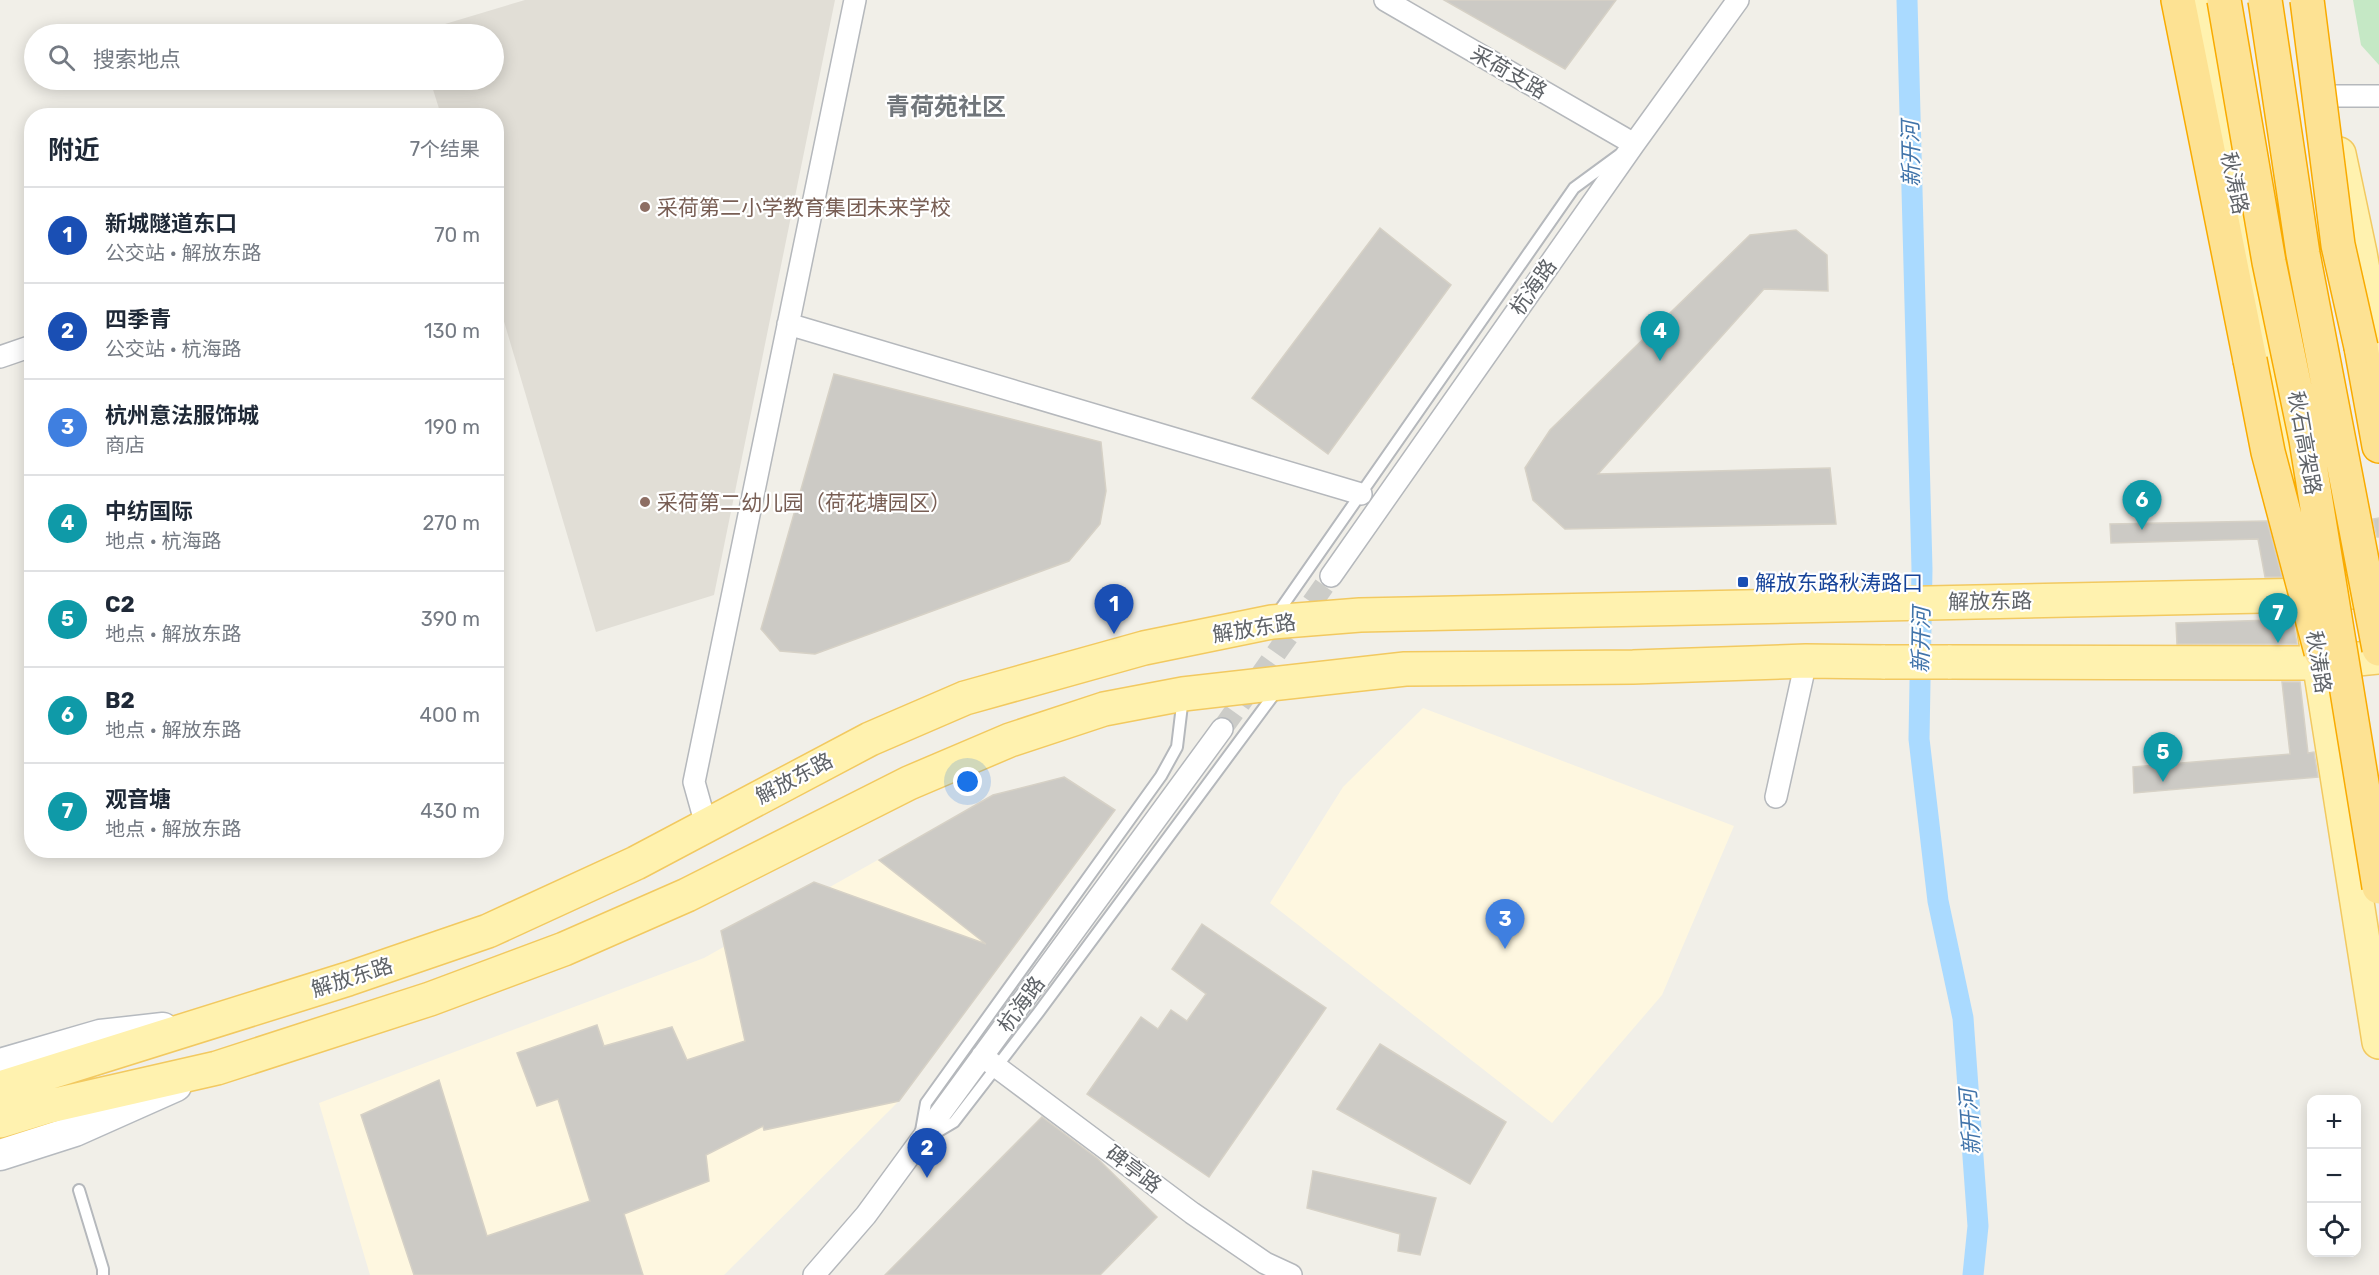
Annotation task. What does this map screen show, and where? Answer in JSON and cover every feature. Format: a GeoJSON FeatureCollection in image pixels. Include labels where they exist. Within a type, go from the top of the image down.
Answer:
{"type":"FeatureCollection","features":[{"type":"Feature","properties":{"kind":"highway"},"geometry":{"type":"LineString","coordinates":[[2178,0],[2268,452],[2369,836]]}},
{"type":"Feature","properties":{"kind":"highway","name":"秋石高架路"},"geometry":{"type":"LineString","coordinates":[[2224,0],[2269,262],[2306,440],[2379,887]]}},
{"type":"Feature","properties":{"kind":"highway","name":"秋石高架路"},"geometry":{"type":"LineString","coordinates":[[2265,0],[2303,254],[2379,649]]}},
{"type":"Feature","properties":{"kind":"highway"},"geometry":{"type":"LineString","coordinates":[[2305,0],[2338,245],[2361,347],[2379,446]]}},
{"type":"Feature","properties":{"kind":"main road","name":"秋涛路"},"geometry":{"type":"LineString","coordinates":[[2198,0],[2252,265],[2309,595],[2379,1042]]}},
{"type":"Feature","properties":{"kind":"main road"},"geometry":{"type":"LineString","coordinates":[[2305,0],[2360,253],[2379,359]]}},
{"type":"Feature","properties":{"kind":"main road","name":"解放东路"},"geometry":{"type":"LineString","coordinates":[[0,1088],[348,979],[488,930],[636,863],[870,739],[965,698],[1144,648],[1272,622],[1360,615],[2309,595],[2379,590]]}},
{"type":"Feature","properties":{"kind":"main road"},"geometry":{"type":"LineString","coordinates":[[0,1121],[46,1107],[217,1068],[430,999],[564,949],[687,895],[909,783],[1010,740],[1104,709],[1183,694],[1405,669],[1633,667],[1806,662],[2319,663],[2379,657]]}},
{"type":"Feature","properties":{"kind":"main road","name":"解放东路"},"geometry":{"type":"LineString","coordinates":[[0,1064],[100,1035],[205,1024]]}},
{"type":"Feature","properties":{"kind":"main road"},"geometry":{"type":"LineString","coordinates":[[0,1155],[75,1131],[217,1068]]}},
{"type":"Feature","properties":{"kind":"street"},"geometry":{"type":"LineString","coordinates":[[706,825],[694,782],[855,0]]}},
{"type":"Feature","properties":{"kind":"street","name":"采荷支路"},"geometry":{"type":"LineString","coordinates":[[1385,0],[1634,144]]}},
{"type":"Feature","properties":{"kind":"street","name":"杭海路"},"geometry":{"type":"LineString","coordinates":[[1331,576],[1634,144],[1738,0]]}},
{"type":"Feature","properties":{"kind":"street"},"geometry":{"type":"LineString","coordinates":[[2326,96],[2379,96]]}},
{"type":"Feature","properties":{"kind":"street"},"geometry":{"type":"LineString","coordinates":[[788,324],[1361,494]]}},
{"type":"Feature","properties":{"kind":"street"},"geometry":{"type":"LineString","coordinates":[[0,357],[24,349]]}},
{"type":"Feature","properties":{"kind":"street"},"geometry":{"type":"LineString","coordinates":[[1776,796],[1806,662]]}},
{"type":"Feature","properties":{"kind":"street","name":"杭海路"},"geometry":{"type":"LineString","coordinates":[[814,1275],[866,1215],[919,1143],[989,1061],[1222,729]]}},
{"type":"Feature","properties":{"kind":"street","name":"碑亭路"},"geometry":{"type":"LineString","coordinates":[[989,1061],[1192,1213],[1265,1263],[1292,1275]]}},
{"type":"Feature","properties":{"kind":"lane"},"geometry":{"type":"LineString","coordinates":[[1272,622],[1574,188],[1634,144]]}},
{"type":"Feature","properties":{"kind":"lane"},"geometry":{"type":"LineString","coordinates":[[989,1061],[1283,682]]}},
{"type":"Feature","properties":{"kind":"lane"},"geometry":{"type":"LineString","coordinates":[[919,1143],[926,1103],[1161,776],[1178,747],[1183,694]]}},
{"type":"Feature","properties":{"kind":"lane"},"geometry":{"type":"LineString","coordinates":[[79,1190],[103,1275]]}},
{"type":"Feature","properties":{"kind":"shaded area","name":"采荷第二小学教育集团未来学校"},"geometry":{"type":"Polygon","coordinates":[[[525,0],[835,0],[714,595],[596,632],[504,322],[504,108],[439,108],[433,90],[504,90],[504,24],[445,24],[525,0]]]}},
{"type":"Feature","properties":{"kind":"shaded area"},"geometry":{"type":"Polygon","coordinates":[[[1423,708],[1734,826],[1662,995],[1552,1123],[1270,903],[1343,787],[1423,708]]]}},
{"type":"Feature","properties":{"kind":"shaded area"},"geometry":{"type":"Polygon","coordinates":[[[1064,777],[1115,810],[899,1101],[724,1275],[370,1275],[319,1103],[704,958],[993,795],[1064,777]]]}},
{"type":"Feature","properties":{"kind":"green space"},"geometry":{"type":"Polygon","coordinates":[[[2353,0],[2379,0],[2379,65],[2361,45],[2353,0]]]}},
{"type":"Feature","properties":{"kind":"building"},"geometry":{"type":"Polygon","coordinates":[[[1444,0],[1616,0],[1565,69],[1444,0]]]}},
{"type":"Feature","properties":{"kind":"building"},"geometry":{"type":"Polygon","coordinates":[[[1380,228],[1451,285],[1328,454],[1252,398],[1380,228]]]}},
{"type":"Feature","properties":{"kind":"building"},"geometry":{"type":"Polygon","coordinates":[[[1796,230],[1827,255],[1828,291],[1764,289],[1598,474],[1830,468],[1836,524],[1565,529],[1533,500],[1525,468],[1550,430],[1750,235],[1796,230]]]}},
{"type":"Feature","properties":{"kind":"building"},"geometry":{"type":"Polygon","coordinates":[[[834,374],[1101,442],[1106,491],[1100,524],[1069,561],[815,654],[780,651],[761,629],[834,374]]]}},
{"type":"Feature","properties":{"kind":"building"},"geometry":{"type":"Polygon","coordinates":[[[2379,518],[2379,537],[2377,537],[2373,519],[2379,518]]]}},
{"type":"Feature","properties":{"kind":"building"},"geometry":{"type":"Polygon","coordinates":[[[2267,521],[2282,577],[2265,577],[2258,539],[2111,543],[2110,524],[2267,521]]]}},
{"type":"Feature","properties":{"kind":"building"},"geometry":{"type":"Polygon","coordinates":[[[2289,614],[2290,620],[2293,620],[2297,644],[2177,644],[2176,623],[2273,620],[2272,615],[2289,614]]]}},
{"type":"Feature","properties":{"kind":"building"},"geometry":{"type":"Polygon","coordinates":[[[2282,682],[2300,682],[2308,753],[2314,752],[2318,777],[2134,793],[2133,767],[2290,754],[2282,682]]]}},
{"type":"Feature","properties":{"kind":"building"},"geometry":{"type":"Polygon","coordinates":[[[1064,777],[1115,810],[899,1101],[764,1130],[763,1126],[706,1155],[709,1181],[624,1214],[643,1275],[414,1275],[361,1115],[439,1080],[487,1236],[590,1201],[558,1099],[537,1106],[517,1053],[597,1025],[604,1046],[672,1027],[687,1060],[745,1041],[721,931],[814,882],[986,944],[879,860],[993,795],[1064,777]]]}},
{"type":"Feature","properties":{"kind":"building"},"geometry":{"type":"Polygon","coordinates":[[[1202,924],[1326,1008],[1209,1177],[1087,1094],[1141,1017],[1158,1029],[1171,1010],[1187,1021],[1206,994],[1172,969],[1202,924]]]}},
{"type":"Feature","properties":{"kind":"building"},"geometry":{"type":"Polygon","coordinates":[[[1380,1044],[1506,1122],[1470,1184],[1337,1109],[1380,1044]]]}},
{"type":"Feature","properties":{"kind":"building"},"geometry":{"type":"Polygon","coordinates":[[[1042,1117],[1098,1159],[1157,1217],[1100,1275],[885,1275],[1042,1117]]]}},
{"type":"Feature","properties":{"kind":"building"},"geometry":{"type":"Polygon","coordinates":[[[1313,1171],[1436,1198],[1420,1255],[1398,1251],[1400,1234],[1307,1208],[1313,1171]]]}},
{"type":"Feature","properties":{"kind":"waterway","name":"新开河"},"geometry":{"type":"LineString","coordinates":[[1907,0],[1922,569],[1919,739],[1938,901],[1963,1018],[1978,1226],[1973,1275]]}},
{"type":"Feature","properties":{"kind":"tunnel"},"geometry":{"type":"LineString","coordinates":[[1222,729],[1331,576]]}},
{"type":"Feature","properties":{"kind":"place","name":"采荷第二小学教育集团未来学校"},"geometry":{"type":"Point","coordinates":[645,207]}},
{"type":"Feature","properties":{"kind":"place","name":"中纺国际"},"geometry":{"type":"Point","coordinates":[1660,361]}},
{"type":"Feature","properties":{"kind":"place","name":"采荷第二幼儿园（荷花塘园区）"},"geometry":{"type":"Point","coordinates":[645,502]}},
{"type":"Feature","properties":{"kind":"place","name":"B2"},"geometry":{"type":"Point","coordinates":[2142,530]}},
{"type":"Feature","properties":{"kind":"place","name":"解放东路秋涛路口"},"geometry":{"type":"Point","coordinates":[1743,582]}},
{"type":"Feature","properties":{"kind":"place","name":"新城隧道东口"},"geometry":{"type":"Point","coordinates":[1114,634]}},
{"type":"Feature","properties":{"kind":"place","name":"观音塘"},"geometry":{"type":"Point","coordinates":[2278,643]}},
{"type":"Feature","properties":{"kind":"place","name":"C2"},"geometry":{"type":"Point","coordinates":[2163,782]}},
{"type":"Feature","properties":{"kind":"place","name":"杭州意法服饰城"},"geometry":{"type":"Point","coordinates":[1505,949]}},
{"type":"Feature","properties":{"kind":"place","name":"四季青"},"geometry":{"type":"Point","coordinates":[927,1178]}},
{"type":"Feature","properties":{"kind":"district","name":"青荷苑社区"},"geometry":{"type":"Point","coordinates":[946,107]}}]}
